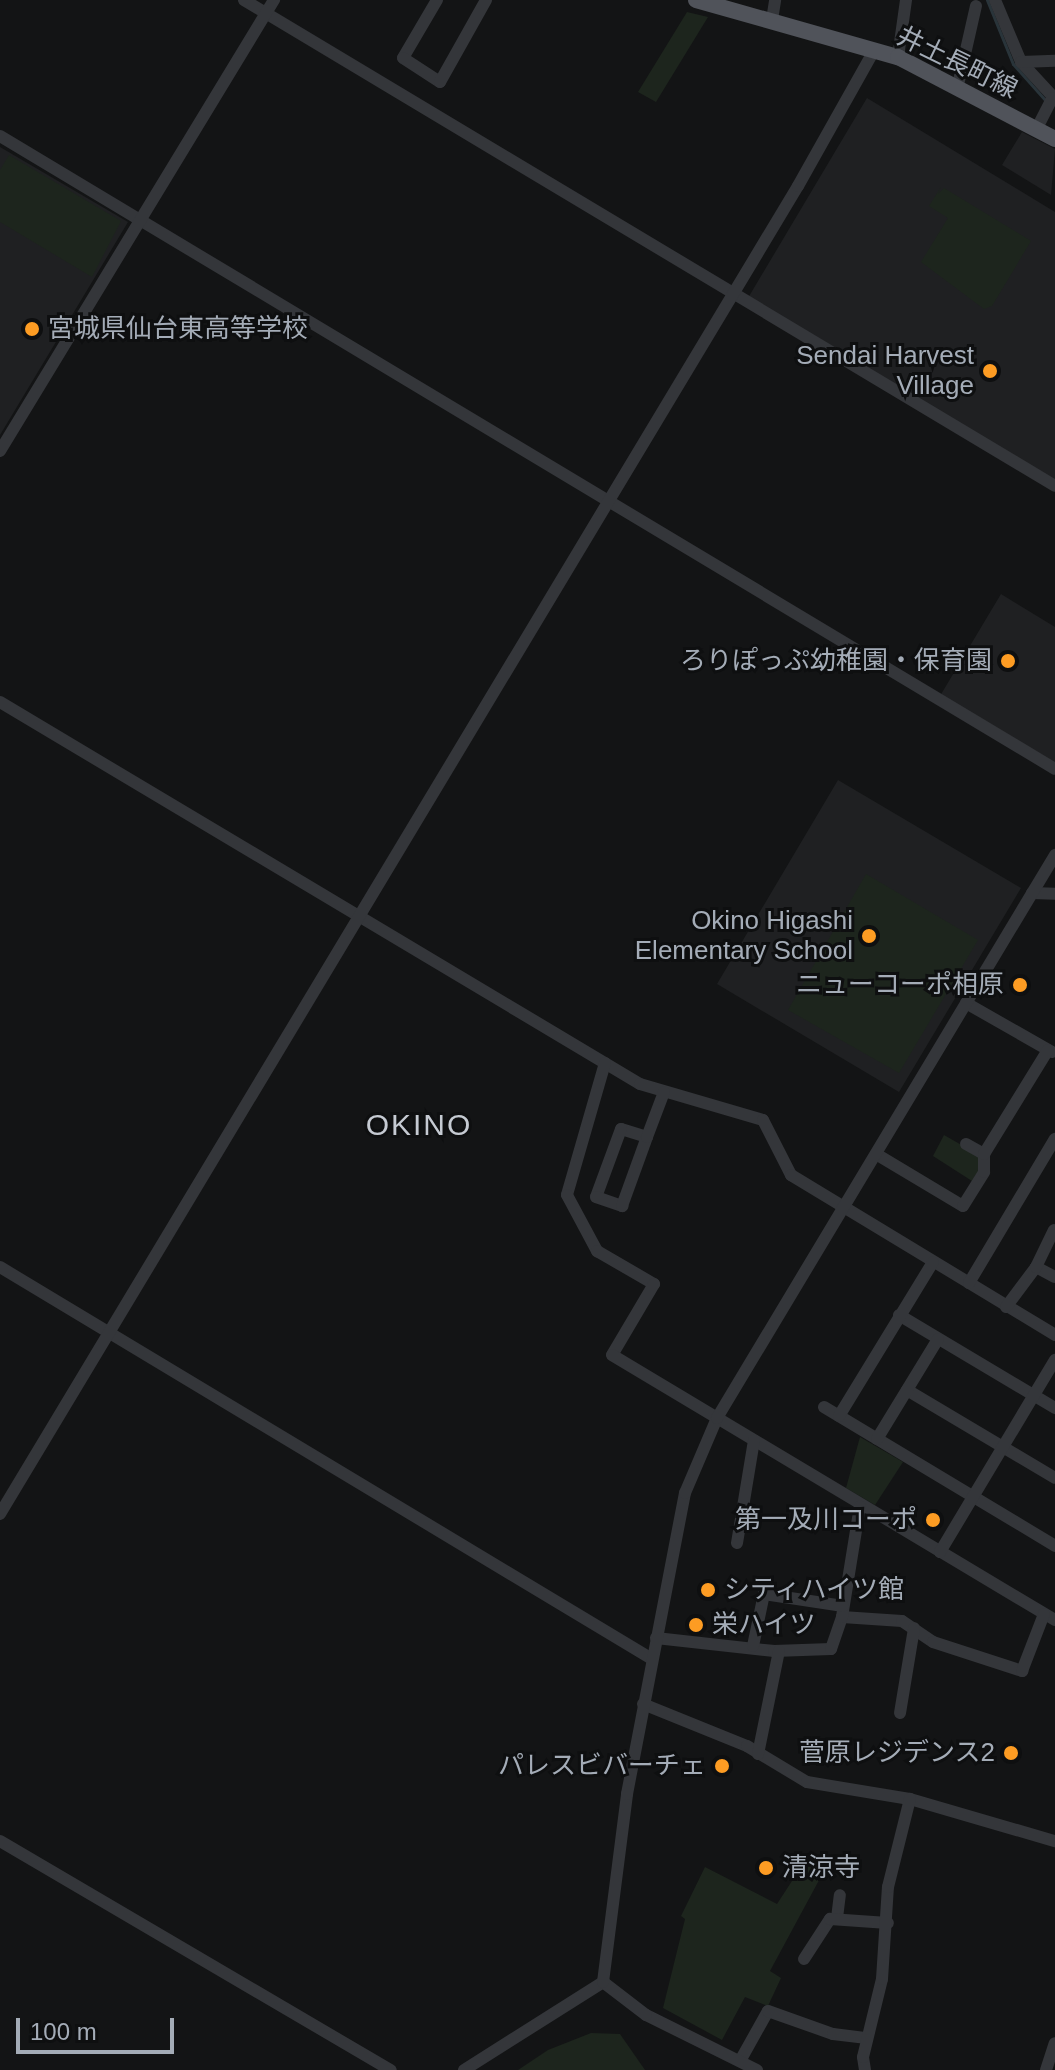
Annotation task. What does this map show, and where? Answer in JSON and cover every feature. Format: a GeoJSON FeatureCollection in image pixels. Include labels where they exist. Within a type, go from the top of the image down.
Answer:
{"type":"FeatureCollection","features":[{"type":"Feature","properties":{"kind":"main road","name":"井土長町線"},"geometry":{"type":"LineString","coordinates":[[696,0],[898,57],[958,85],[1055,139]]}},
{"type":"Feature","properties":{"kind":"street"},"geometry":{"type":"LineString","coordinates":[[244,0],[1055,486]]}},
{"type":"Feature","properties":{"kind":"street"},"geometry":{"type":"LineString","coordinates":[[0,451],[274,0]]}},
{"type":"Feature","properties":{"kind":"street"},"geometry":{"type":"LineString","coordinates":[[437,0],[403,58],[440,82],[482,2]]}},
{"type":"Feature","properties":{"kind":"street"},"geometry":{"type":"LineString","coordinates":[[772,20],[775,0]]}},
{"type":"Feature","properties":{"kind":"street"},"geometry":{"type":"LineString","coordinates":[[898,57],[906,0]]}},
{"type":"Feature","properties":{"kind":"street"},"geometry":{"type":"LineString","coordinates":[[995,0],[1021,62],[1051,102],[1036,130]]}},
{"type":"Feature","properties":{"kind":"street"},"geometry":{"type":"LineString","coordinates":[[958,85],[976,6]]}},
{"type":"Feature","properties":{"kind":"street"},"geometry":{"type":"LineString","coordinates":[[0,1514],[107,1331],[732,295],[875,49]]}},
{"type":"Feature","properties":{"kind":"street"},"geometry":{"type":"LineString","coordinates":[[1021,62],[1055,61]]}},
{"type":"Feature","properties":{"kind":"street"},"geometry":{"type":"LineString","coordinates":[[0,136],[1055,769]]}},
{"type":"Feature","properties":{"kind":"street"},"geometry":{"type":"LineString","coordinates":[[0,702],[605,1063],[664,1092],[763,1120],[784,1169],[842,1208],[1055,1335]]}},
{"type":"Feature","properties":{"kind":"street"},"geometry":{"type":"LineString","coordinates":[[603,1982],[606,1929],[643,1704],[685,1493],[717,1418],[1055,855]]}},
{"type":"Feature","properties":{"kind":"street"},"geometry":{"type":"LineString","coordinates":[[1032,893],[1055,894]]}},
{"type":"Feature","properties":{"kind":"street"},"geometry":{"type":"LineString","coordinates":[[876,1154],[963,1206],[984,1172],[984,1154],[1052,1052],[966,1003]]}},
{"type":"Feature","properties":{"kind":"street"},"geometry":{"type":"LineString","coordinates":[[605,1063],[567,1195],[597,1251],[654,1284],[612,1355],[1050,1617],[1022,1671],[933,1642],[896,1619],[842,1612],[764,1594],[753,1646]]}},
{"type":"Feature","properties":{"kind":"street"},"geometry":{"type":"LineString","coordinates":[[647,1137],[621,1129],[596,1197],[622,1206],[664,1092]]}},
{"type":"Feature","properties":{"kind":"street"},"geometry":{"type":"LineString","coordinates":[[969,1283],[1055,1139]]}},
{"type":"Feature","properties":{"kind":"street"},"geometry":{"type":"LineString","coordinates":[[966,1144],[984,1154]]}},
{"type":"Feature","properties":{"kind":"street"},"geometry":{"type":"LineString","coordinates":[[1006,1307],[1036,1267],[1054,1230]]}},
{"type":"Feature","properties":{"kind":"street"},"geometry":{"type":"LineString","coordinates":[[839,1416],[933,1262]]}},
{"type":"Feature","properties":{"kind":"street"},"geometry":{"type":"LineString","coordinates":[[0,1267],[652,1659]]}},
{"type":"Feature","properties":{"kind":"street"},"geometry":{"type":"LineString","coordinates":[[1036,1267],[1055,1277]]}},
{"type":"Feature","properties":{"kind":"street"},"geometry":{"type":"LineString","coordinates":[[899,1315],[1055,1408]]}},
{"type":"Feature","properties":{"kind":"street"},"geometry":{"type":"LineString","coordinates":[[877,1439],[938,1339]]}},
{"type":"Feature","properties":{"kind":"street"},"geometry":{"type":"LineString","coordinates":[[940,1552],[1001,1445],[1055,1360]]}},
{"type":"Feature","properties":{"kind":"street"},"geometry":{"type":"LineString","coordinates":[[907,1390],[1055,1478]]}},
{"type":"Feature","properties":{"kind":"street"},"geometry":{"type":"LineString","coordinates":[[824,1407],[1055,1546]]}},
{"type":"Feature","properties":{"kind":"street"},"geometry":{"type":"LineString","coordinates":[[737,1543],[754,1440]]}},
{"type":"Feature","properties":{"kind":"street"},"geometry":{"type":"LineString","coordinates":[[656,1638],[779,1651],[831,1649],[842,1612],[860,1506]]}},
{"type":"Feature","properties":{"kind":"street"},"geometry":{"type":"LineString","coordinates":[[900,1713],[914,1628]]}},
{"type":"Feature","properties":{"kind":"street"},"geometry":{"type":"LineString","coordinates":[[758,1754],[779,1651]]}},
{"type":"Feature","properties":{"kind":"street"},"geometry":{"type":"LineString","coordinates":[[643,1704],[758,1754],[807,1782],[910,1799],[1055,1841]]}},
{"type":"Feature","properties":{"kind":"street"},"geometry":{"type":"LineString","coordinates":[[865,2070],[867,2038],[882,1979],[888,1887],[910,1799]]}},
{"type":"Feature","properties":{"kind":"street"},"geometry":{"type":"LineString","coordinates":[[0,1841],[391,2070]]}},
{"type":"Feature","properties":{"kind":"street"},"geometry":{"type":"LineString","coordinates":[[837,1918],[840,1895]]}},
{"type":"Feature","properties":{"kind":"street"},"geometry":{"type":"LineString","coordinates":[[804,1959],[830,1919],[888,1923]]}},
{"type":"Feature","properties":{"kind":"street"},"geometry":{"type":"LineString","coordinates":[[603,1982],[646,2015],[757,2070]]}},
{"type":"Feature","properties":{"kind":"street"},"geometry":{"type":"LineString","coordinates":[[464,2070],[603,1982]]}},
{"type":"Feature","properties":{"kind":"street"},"geometry":{"type":"LineString","coordinates":[[740,2061],[768,2011],[833,2034],[867,2038]]}},
{"type":"Feature","properties":{"kind":"street"},"geometry":{"type":"LineString","coordinates":[[1046,2070],[1055,2043]]}},
{"type":"Feature","properties":{"kind":"shaded area"},"geometry":{"type":"Polygon","coordinates":[[[687,12],[708,17],[656,102],[638,92],[687,12]]]}},
{"type":"Feature","properties":{"kind":"shaded area","name":"Sendai Harvest Village"},"geometry":{"type":"Polygon","coordinates":[[[867,98],[1055,212],[1055,483],[748,298],[867,98]]]}},
{"type":"Feature","properties":{"kind":"shaded area"},"geometry":{"type":"Polygon","coordinates":[[[1022,132],[1055,149],[1051,195],[1002,165],[1022,132]]]}},
{"type":"Feature","properties":{"kind":"shaded area","name":"宮城県仙台東高等学校"},"geometry":{"type":"Polygon","coordinates":[[[0,147],[128,222],[0,435],[0,147]]]}},
{"type":"Feature","properties":{"kind":"shaded area"},"geometry":{"type":"Polygon","coordinates":[[[9,155],[121,221],[92,277],[0,222],[0,170],[9,155]]]}},
{"type":"Feature","properties":{"kind":"shaded area"},"geometry":{"type":"Polygon","coordinates":[[[941,187],[938,194],[944,188],[1031,241],[992,306],[984,309],[921,262],[948,218],[929,206],[941,187]]]}},
{"type":"Feature","properties":{"kind":"shaded area","name":"ろりぽっぷ幼稚園・保育園"},"geometry":{"type":"Polygon","coordinates":[[[1001,594],[1055,627],[1055,765],[940,696],[1001,594]]]}},
{"type":"Feature","properties":{"kind":"shaded area","name":"Okino Higashi Elementary School"},"geometry":{"type":"Polygon","coordinates":[[[838,780],[1021,888],[899,1092],[717,984],[838,780]]]}},
{"type":"Feature","properties":{"kind":"shaded area"},"geometry":{"type":"Polygon","coordinates":[[[866,874],[978,940],[899,1073],[788,1010],[866,874]]]}},
{"type":"Feature","properties":{"kind":"shaded area"},"geometry":{"type":"Polygon","coordinates":[[[944,1135],[979,1155],[980,1169],[972,1181],[933,1156],[944,1135]]]}},
{"type":"Feature","properties":{"kind":"shaded area"},"geometry":{"type":"Polygon","coordinates":[[[860,1437],[903,1462],[875,1505],[846,1488],[860,1437]]]}},
{"type":"Feature","properties":{"kind":"shaded area"},"geometry":{"type":"Polygon","coordinates":[[[803,1864],[824,1871],[770,1971],[781,1978],[768,2006],[745,1997],[722,2040],[663,2008],[685,1919],[681,1916],[705,1867],[777,1904],[803,1864]]]}},
{"type":"Feature","properties":{"kind":"shaded area"},"geometry":{"type":"Polygon","coordinates":[[[591,2033],[620,2034],[645,2070],[518,2070],[548,2050],[591,2033]]]}},
{"type":"Feature","properties":{"kind":"waterway"},"geometry":{"type":"LineString","coordinates":[[987,0],[1013,64],[1046,101]]}},
{"type":"Feature","properties":{"kind":"place","name":"宮城県仙台東高等学校"},"geometry":{"type":"Point","coordinates":[32,329]}},
{"type":"Feature","properties":{"kind":"place","name":"Sendai Harvest Village"},"geometry":{"type":"Point","coordinates":[990,371]}},
{"type":"Feature","properties":{"kind":"place","name":"ろりぽっぷ幼稚園・保育園"},"geometry":{"type":"Point","coordinates":[1008,661]}},
{"type":"Feature","properties":{"kind":"place","name":"Okino Higashi Elementary School"},"geometry":{"type":"Point","coordinates":[869,936]}},
{"type":"Feature","properties":{"kind":"place","name":"ニューコーポ相原"},"geometry":{"type":"Point","coordinates":[1020,985]}},
{"type":"Feature","properties":{"kind":"place","name":"第一及川コーポ"},"geometry":{"type":"Point","coordinates":[933,1520]}},
{"type":"Feature","properties":{"kind":"place","name":"シティハイツ館"},"geometry":{"type":"Point","coordinates":[708,1590]}},
{"type":"Feature","properties":{"kind":"place","name":"栄ハイツ"},"geometry":{"type":"Point","coordinates":[696,1625]}},
{"type":"Feature","properties":{"kind":"place","name":"菅原レジデンス2"},"geometry":{"type":"Point","coordinates":[1011,1753]}},
{"type":"Feature","properties":{"kind":"place","name":"パレスビバーチェ"},"geometry":{"type":"Point","coordinates":[722,1766]}},
{"type":"Feature","properties":{"kind":"place","name":"清涼寺"},"geometry":{"type":"Point","coordinates":[766,1868]}},
{"type":"Feature","properties":{"kind":"district","name":"OKINO"},"geometry":{"type":"Point","coordinates":[419,1125]}}]}
